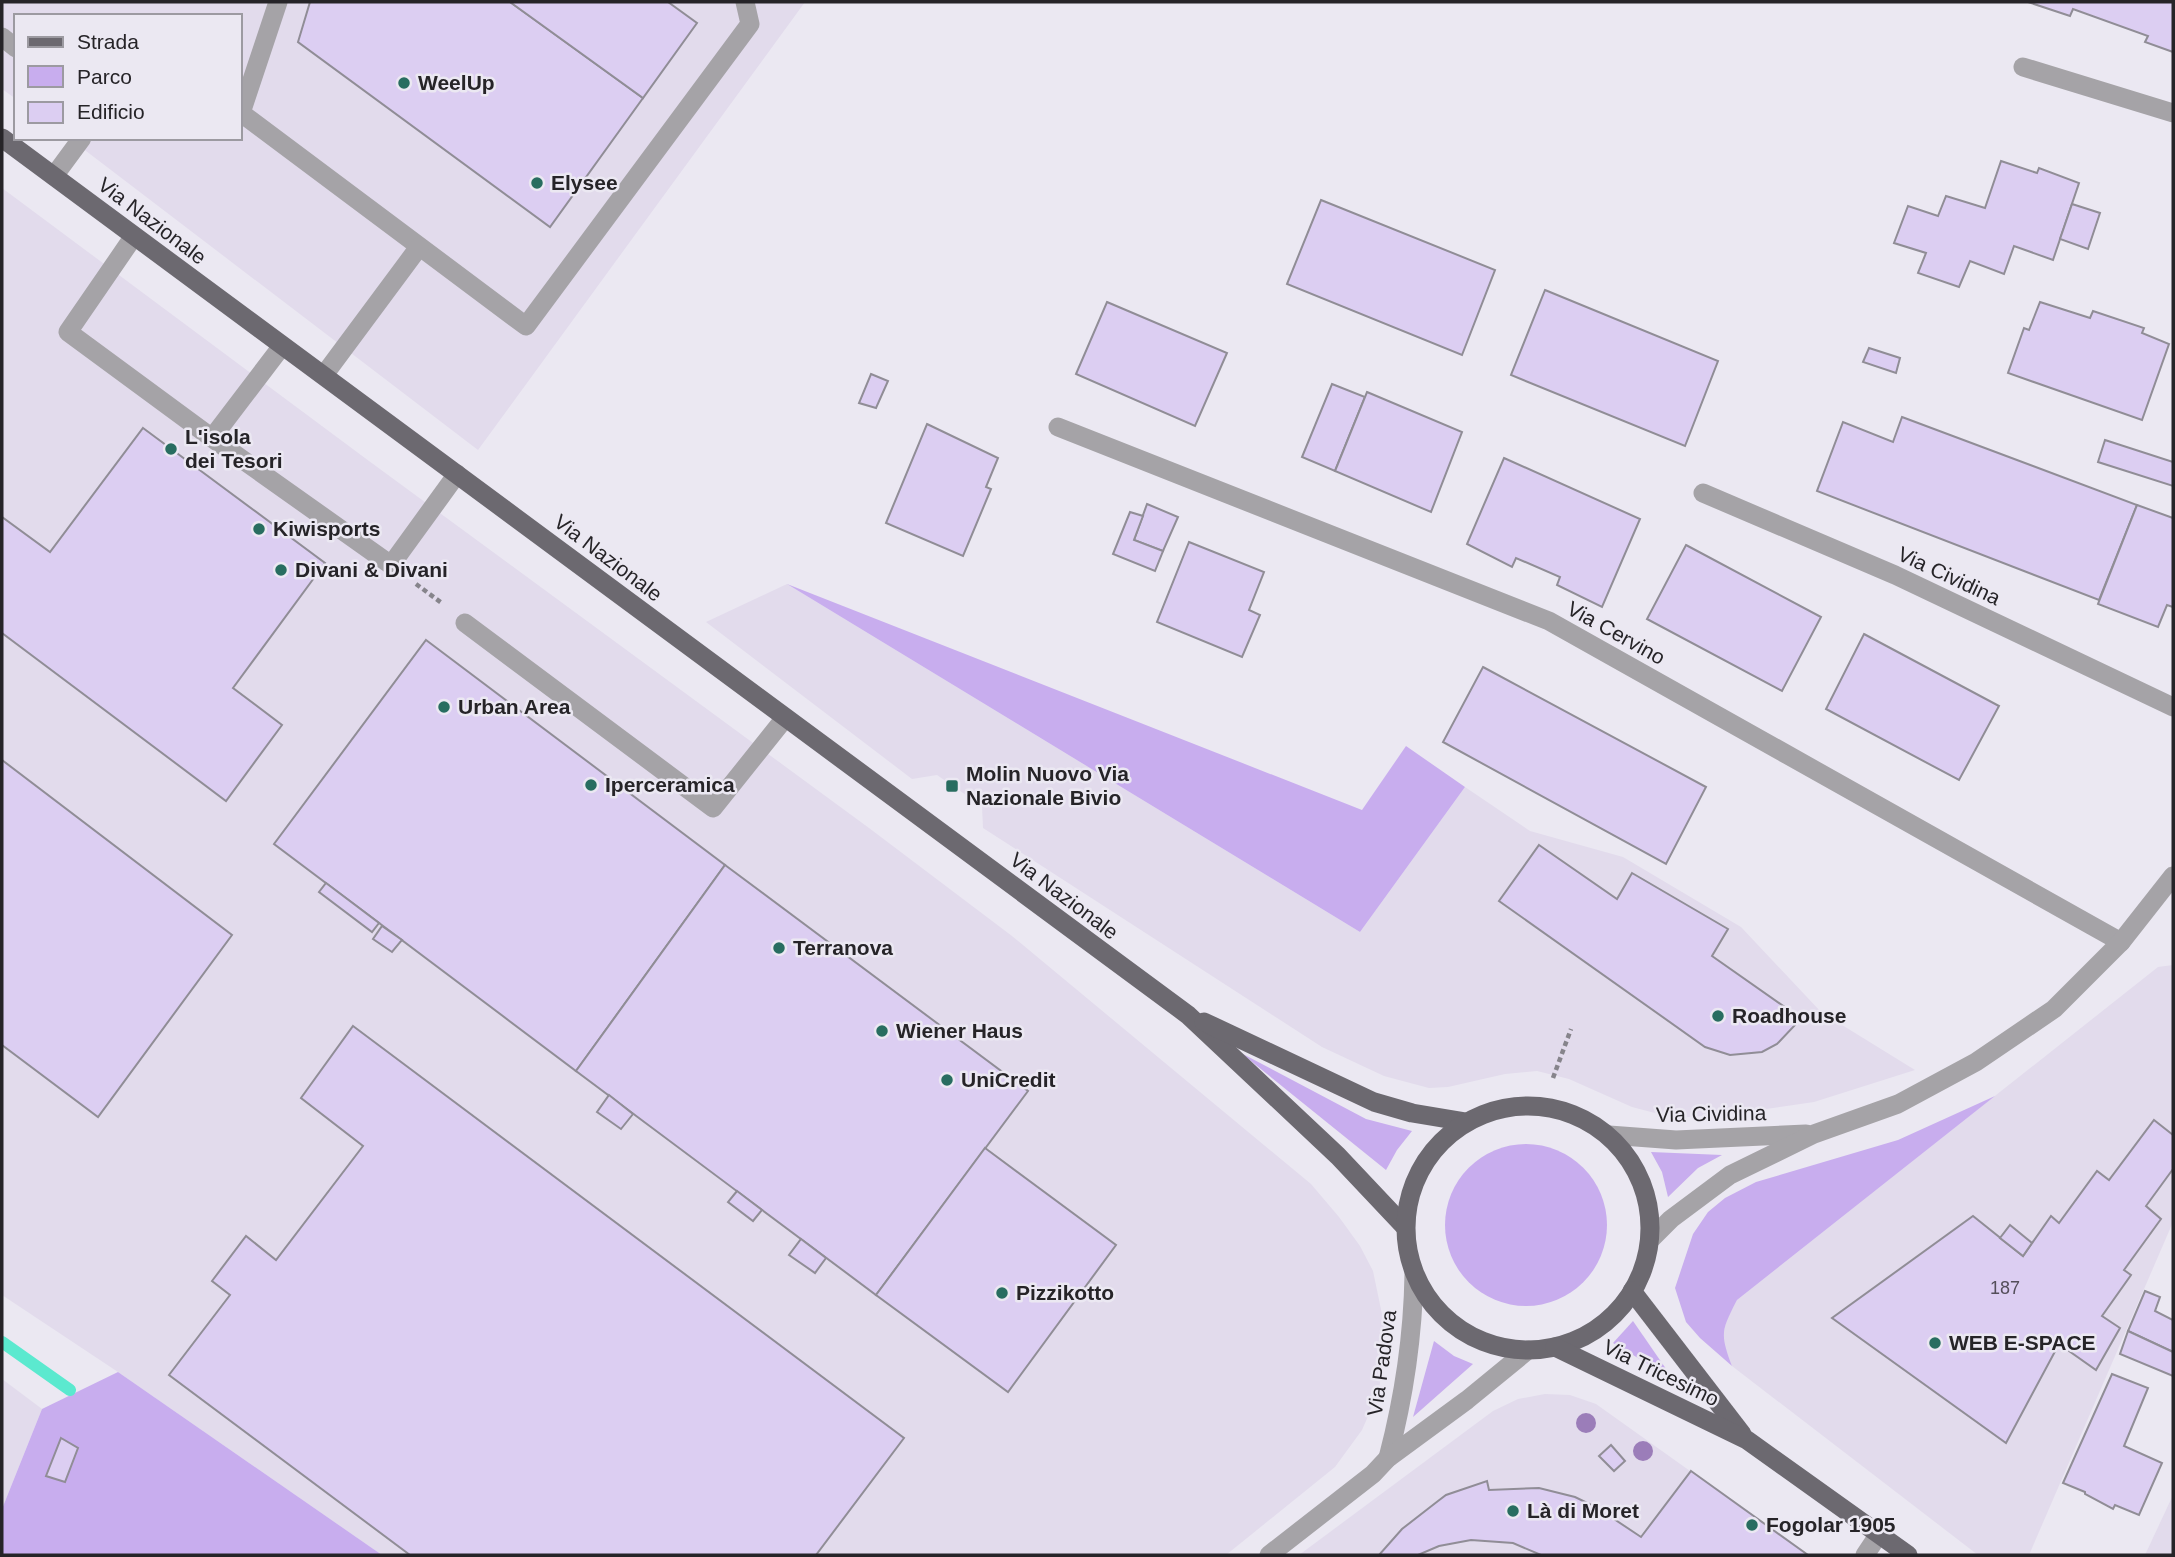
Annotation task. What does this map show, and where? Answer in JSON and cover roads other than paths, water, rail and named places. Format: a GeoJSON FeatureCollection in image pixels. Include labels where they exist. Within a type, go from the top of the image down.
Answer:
{"type":"FeatureCollection","features":[{"type":"Feature","properties":{"kind":"main road","name":"Via Nazionale"},"geometry":{"type":"LineString","coordinates":[[2,139],[1188,1015],[1338,1156],[1405,1227]]}},
{"type":"Feature","properties":{"kind":"main road","name":"Via Nazionale"},"geometry":{"type":"LineString","coordinates":[[1188,1015],[1374,1102],[1412,1113],[1466,1122]]}},
{"type":"Feature","properties":{"kind":"main road"},"geometry":{"type":"LineString","coordinates":[[1536,1105],[1575,1114],[1609,1135],[1630,1158],[1643,1185],[1650,1212],[1650,1240],[1646,1261],[1632,1291],[1619,1310],[1603,1325],[1580,1339],[1555,1347],[1528,1350],[1498,1346],[1451,1324],[1436,1308],[1414,1273],[1409,1256],[1405,1227],[1411,1191],[1427,1158],[1444,1138],[1466,1122],[1499,1108],[1536,1105]]}},
{"type":"Feature","properties":{"kind":"main road","name":"Via Tricesimo"},"geometry":{"type":"LineString","coordinates":[[1632,1291],[1746,1440]]}},
{"type":"Feature","properties":{"kind":"main road","name":"Via Tricesimo"},"geometry":{"type":"LineString","coordinates":[[1555,1347],[1746,1440],[1908,1555]]}},
{"type":"Feature","properties":{"kind":"street"},"geometry":{"type":"LineString","coordinates":[[242,110],[278,2]]}},
{"type":"Feature","properties":{"kind":"street"},"geometry":{"type":"LineString","coordinates":[[242,114],[526,326],[750,24],[745,2]]}},
{"type":"Feature","properties":{"kind":"street"},"geometry":{"type":"LineString","coordinates":[[2022,67],[2173,113]]}},
{"type":"Feature","properties":{"kind":"street"},"geometry":{"type":"LineString","coordinates":[[54,177],[81,140]]}},
{"type":"Feature","properties":{"kind":"street"},"geometry":{"type":"LineString","coordinates":[[134,236],[68,332],[391,565],[457,474]]}},
{"type":"Feature","properties":{"kind":"street"},"geometry":{"type":"LineString","coordinates":[[324,375],[419,247]]}},
{"type":"Feature","properties":{"kind":"street"},"geometry":{"type":"LineString","coordinates":[[212,438],[282,346]]}},
{"type":"Feature","properties":{"kind":"street","name":"Via Cervino"},"geometry":{"type":"LineString","coordinates":[[1058,427],[1549,621],[2120,942]]}},
{"type":"Feature","properties":{"kind":"street","name":"Via Cividina"},"geometry":{"type":"LineString","coordinates":[[1703,493],[1895,575],[2173,707]]}},
{"type":"Feature","properties":{"kind":"street"},"geometry":{"type":"LineString","coordinates":[[465,622],[713,808],[785,718]]}},
{"type":"Feature","properties":{"kind":"street","name":"Via Cividina"},"geometry":{"type":"LineString","coordinates":[[1650,1240],[1671,1219],[1730,1175],[1814,1134],[1898,1104],[1976,1062],[2054,1009],[2120,942],[2173,876]]}},
{"type":"Feature","properties":{"kind":"street","name":"Via Cividina"},"geometry":{"type":"LineString","coordinates":[[1609,1135],[1676,1140],[1814,1134]]}},
{"type":"Feature","properties":{"kind":"street","name":"Via Padova"},"geometry":{"type":"LineString","coordinates":[[1388,1458],[1401,1410],[1413,1319],[1414,1273]]}},
{"type":"Feature","properties":{"kind":"street"},"geometry":{"type":"LineString","coordinates":[[1269,1555],[1373,1474],[1388,1458],[1528,1350]]}},
{"type":"Feature","properties":{"kind":"street"},"geometry":{"type":"LineString","coordinates":[[1865,1555],[1878,1534]]}},
{"type":"Feature","properties":{"kind":"waterway"},"geometry":{"type":"LineString","coordinates":[[2,1342],[70,1390]]}},
{"type":"Feature","properties":{"kind":"place","name":"WeelUp"},"geometry":{"type":"Point","coordinates":[404,83]}},
{"type":"Feature","properties":{"kind":"place","name":"Elysee"},"geometry":{"type":"Point","coordinates":[537,183]}},
{"type":"Feature","properties":{"kind":"place","name":"L'isola dei Tesori"},"geometry":{"type":"Point","coordinates":[171,449]}},
{"type":"Feature","properties":{"kind":"place","name":"Kiwisports"},"geometry":{"type":"Point","coordinates":[259,529]}},
{"type":"Feature","properties":{"kind":"place","name":"Divani & Divani"},"geometry":{"type":"Point","coordinates":[281,570]}},
{"type":"Feature","properties":{"kind":"place","name":"Urban Area"},"geometry":{"type":"Point","coordinates":[444,707]}},
{"type":"Feature","properties":{"kind":"place","name":"Iperceramica"},"geometry":{"type":"Point","coordinates":[591,785]}},
{"type":"Feature","properties":{"kind":"place","name":"Molin Nuovo Via Nazionale Bivio"},"geometry":{"type":"Point","coordinates":[952,786]}},
{"type":"Feature","properties":{"kind":"place","name":"Terranova"},"geometry":{"type":"Point","coordinates":[779,948]}},
{"type":"Feature","properties":{"kind":"place","name":"Roadhouse"},"geometry":{"type":"Point","coordinates":[1718,1016]}},
{"type":"Feature","properties":{"kind":"place","name":"Wiener Haus"},"geometry":{"type":"Point","coordinates":[882,1031]}},
{"type":"Feature","properties":{"kind":"place","name":"UniCredit"},"geometry":{"type":"Point","coordinates":[947,1080]}},
{"type":"Feature","properties":{"kind":"place","name":"Pizzikotto"},"geometry":{"type":"Point","coordinates":[1002,1293]}},
{"type":"Feature","properties":{"kind":"place","name":"WEB E-SPACE"},"geometry":{"type":"Point","coordinates":[1935,1343]}},
{"type":"Feature","properties":{"kind":"place","name":"Là di Moret"},"geometry":{"type":"Point","coordinates":[1513,1511]}},
{"type":"Feature","properties":{"kind":"place","name":"Fogolar 1905"},"geometry":{"type":"Point","coordinates":[1752,1525]}}]}
